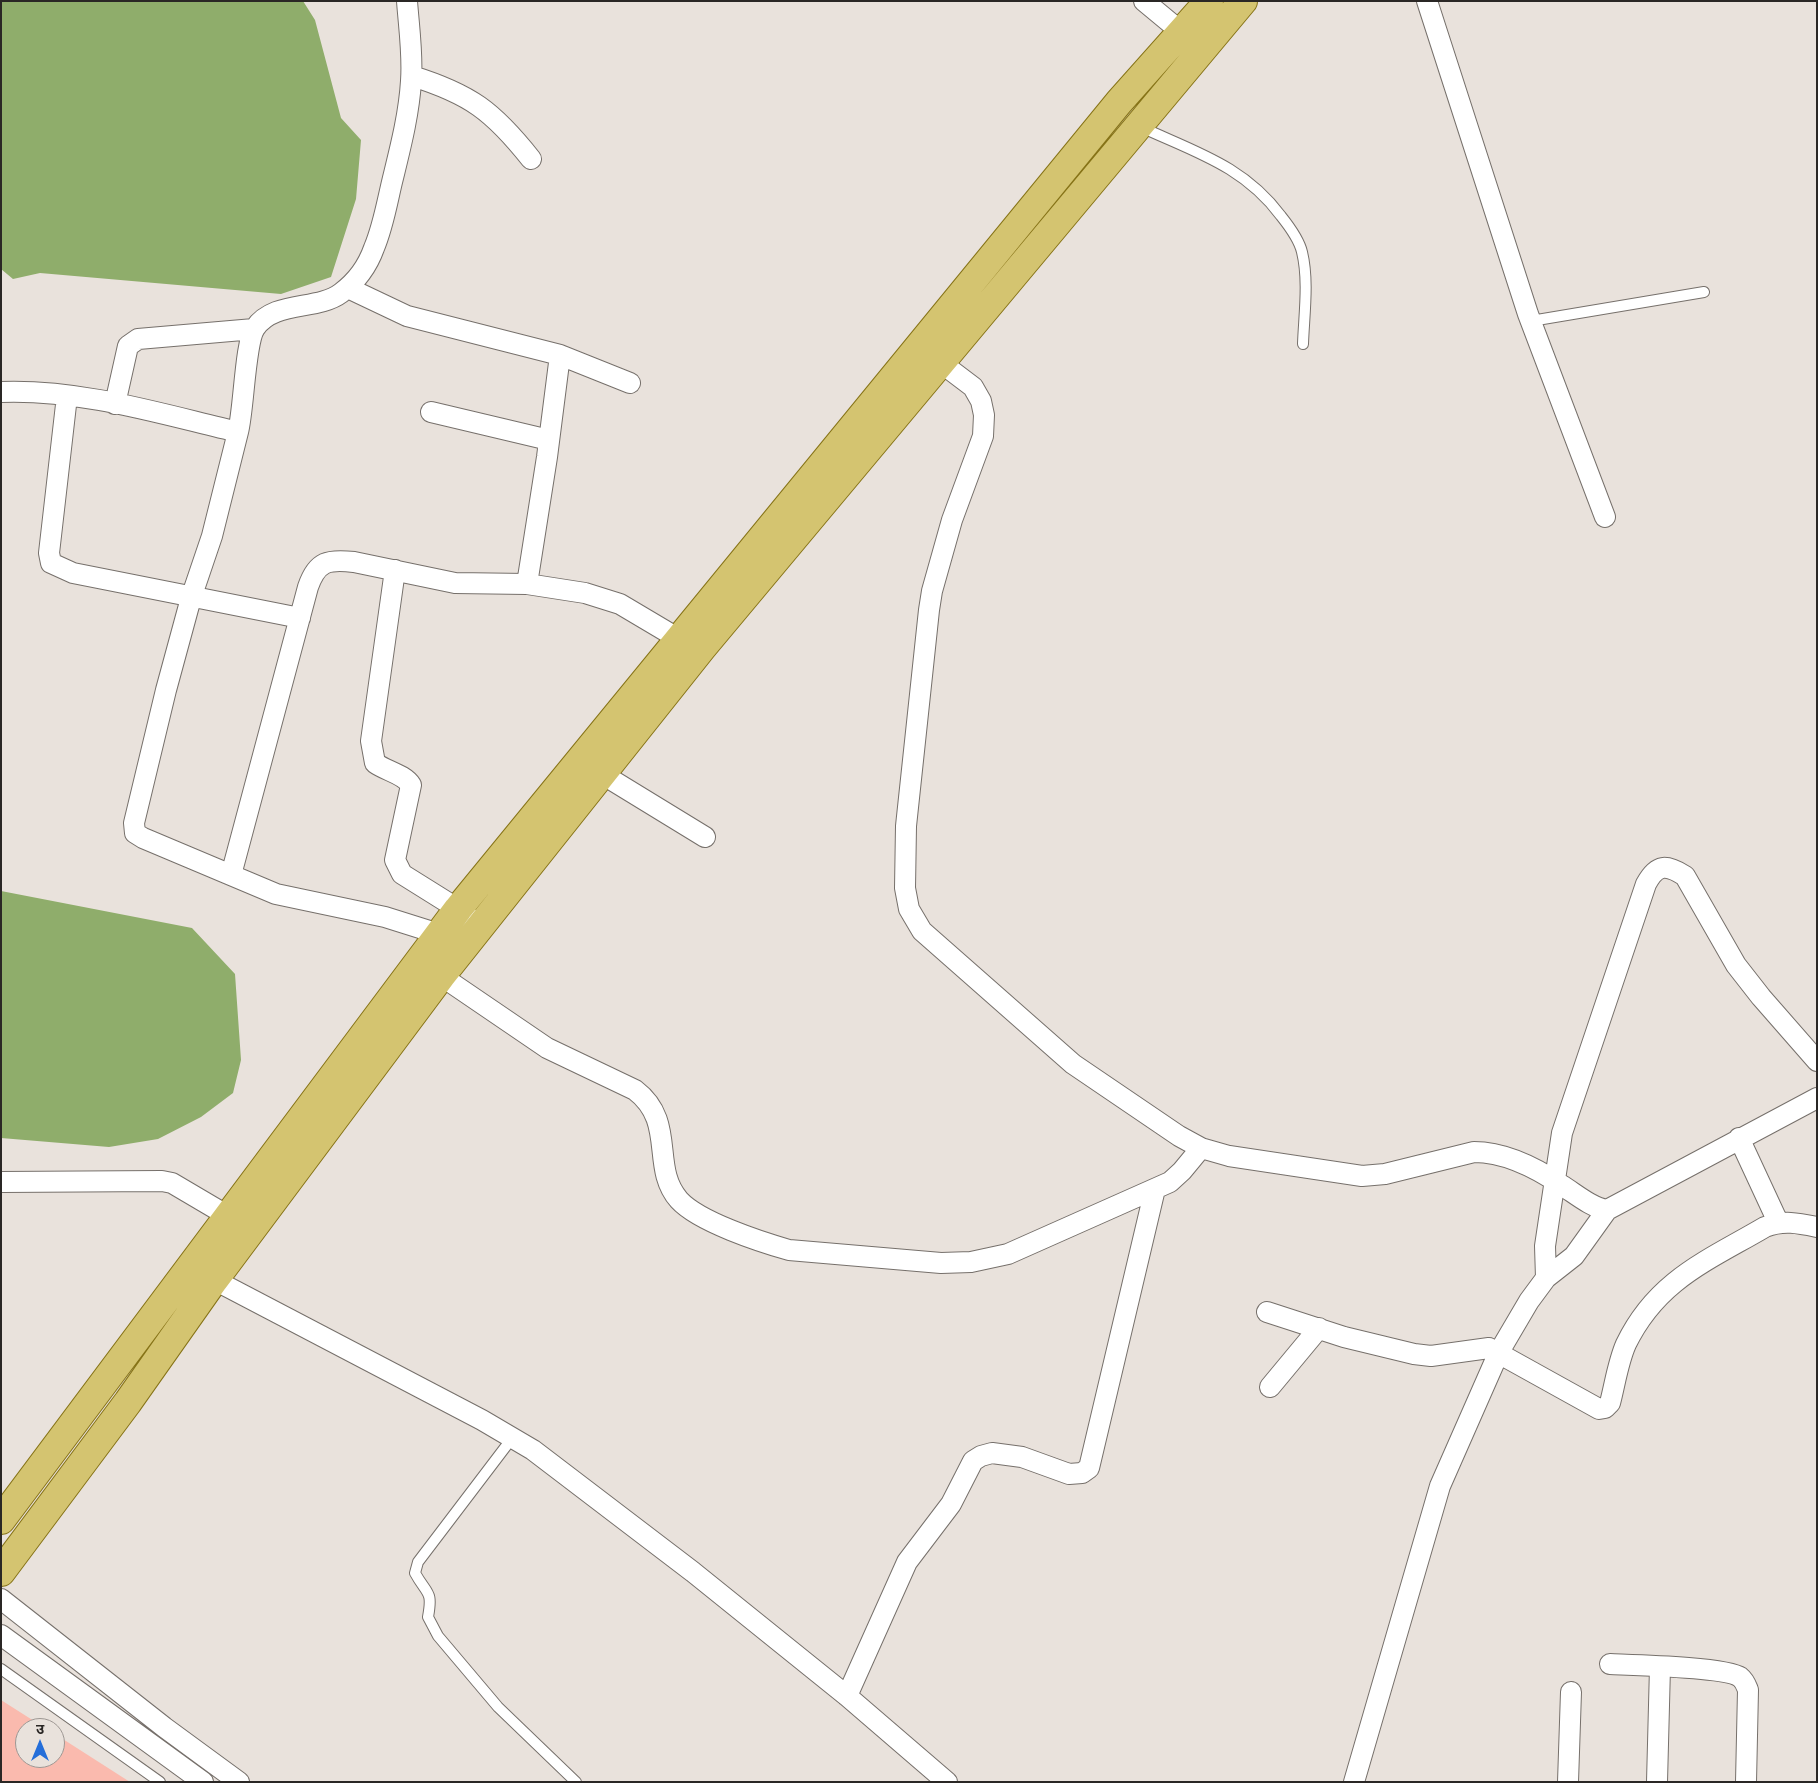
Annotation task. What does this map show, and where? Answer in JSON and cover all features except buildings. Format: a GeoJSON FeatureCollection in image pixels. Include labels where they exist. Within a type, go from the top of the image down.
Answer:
{"type":"FeatureCollection","features":[{"type":"Feature","properties":{"kind":"main road"},"geometry":{"type":"LineString","coordinates":[[1,1572],[128,1402],[214,1280],[442,976],[702,648],[940,362],[1052,206],[1119,102],[1209,1]]}},
{"type":"Feature","properties":{"kind":"main road"},"geometry":{"type":"LineString","coordinates":[[1,1520],[458,909],[679,638],[1052,206],[1138,125],[1243,1]]}},
{"type":"Feature","properties":{"kind":"street"},"geometry":{"type":"LineString","coordinates":[[407,1],[412,76],[397,161],[374,248],[357,279],[339,295],[281,311],[264,318],[254,328],[249,346],[242,415],[238,432],[212,536],[191,598],[166,690],[134,823],[135,832],[142,838],[276,894],[385,917],[439,934]]}},
{"type":"Feature","properties":{"kind":"street"},"geometry":{"type":"LineString","coordinates":[[1144,1],[1202,49]]}},
{"type":"Feature","properties":{"kind":"street"},"geometry":{"type":"LineString","coordinates":[[1427,1],[1531,321],[1605,517]]}},
{"type":"Feature","properties":{"kind":"street"},"geometry":{"type":"LineString","coordinates":[[412,76],[446,87],[469,98],[493,116],[531,159]]}},
{"type":"Feature","properties":{"kind":"street"},"geometry":{"type":"LineString","coordinates":[[348,288],[407,316],[560,355],[630,384]]}},
{"type":"Feature","properties":{"kind":"street"},"geometry":{"type":"LineString","coordinates":[[115,404],[128,346],[132,342],[138,339],[254,328]]}},
{"type":"Feature","properties":{"kind":"street"},"geometry":{"type":"LineString","coordinates":[[527,584],[560,355]]}},
{"type":"Feature","properties":{"kind":"street"},"geometry":{"type":"LineString","coordinates":[[940,362],[973,387],[981,400],[984,415],[983,436],[952,520],[932,590],[906,826],[905,888],[909,910],[922,931],[1072,1064],[1179,1136],[1201,1148],[1229,1156],[1362,1176],[1385,1174],[1474,1152],[1488,1152],[1504,1156],[1554,1180],[1598,1208],[1607,1210]]}},
{"type":"Feature","properties":{"kind":"street"},"geometry":{"type":"LineString","coordinates":[[1,392],[33,390],[115,404],[238,432]]}},
{"type":"Feature","properties":{"kind":"street"},"geometry":{"type":"LineString","coordinates":[[67,396],[49,553],[51,563],[73,573],[191,598],[300,618]]}},
{"type":"Feature","properties":{"kind":"street"},"geometry":{"type":"LineString","coordinates":[[431,412],[549,440]]}},
{"type":"Feature","properties":{"kind":"street"},"geometry":{"type":"LineString","coordinates":[[231,875],[312,577],[314,571],[325,563],[337,560],[455,583],[527,584],[605,598],[679,638]]}},
{"type":"Feature","properties":{"kind":"street"},"geometry":{"type":"LineString","coordinates":[[395,570],[371,741],[376,763],[386,771],[408,779],[411,784],[396,850],[397,868],[402,874],[458,909],[481,927]]}},
{"type":"Feature","properties":{"kind":"street"},"geometry":{"type":"LineString","coordinates":[[602,774],[705,837]]}},
{"type":"Feature","properties":{"kind":"street"},"geometry":{"type":"LineString","coordinates":[[1546,1278],[1545,1246],[1562,1133],[1646,884],[1653,872],[1663,867],[1675,870],[1685,876],[1736,965],[1761,997],[1817,1061]]}},
{"type":"Feature","properties":{"kind":"street"},"geometry":{"type":"LineString","coordinates":[[419,961],[547,1048],[635,1090],[646,1099],[658,1119],[666,1172],[680,1200],[708,1219],[765,1244],[810,1254],[941,1262],[971,1262],[1008,1254],[1170,1182],[1182,1172],[1201,1148]]}},
{"type":"Feature","properties":{"kind":"street"},"geometry":{"type":"LineString","coordinates":[[1354,1782],[1440,1486],[1500,1352],[1538,1287],[1546,1278],[1574,1256],[1607,1210],[1805,1102],[1817,1098]]}},
{"type":"Feature","properties":{"kind":"street"},"geometry":{"type":"LineString","coordinates":[[1739,1138],[1778,1222]]}},
{"type":"Feature","properties":{"kind":"street"},"geometry":{"type":"LineString","coordinates":[[1,1182],[162,1181],[172,1183],[228,1216]]}},
{"type":"Feature","properties":{"kind":"street"},"geometry":{"type":"LineString","coordinates":[[848,1696],[907,1562],[951,1504],[972,1461],[992,1453],[1022,1458],[1069,1474],[1082,1473],[1089,1468],[1155,1189]]}},
{"type":"Feature","properties":{"kind":"street"},"geometry":{"type":"LineString","coordinates":[[1267,1312],[1414,1354],[1431,1356],[1482,1348],[1500,1352],[1593,1407],[1605,1408],[1610,1403],[1626,1345],[1644,1312],[1658,1295],[1687,1271],[1778,1222],[1790,1222],[1817,1227]]}},
{"type":"Feature","properties":{"kind":"street"},"geometry":{"type":"LineString","coordinates":[[191,1267],[513,1437],[693,1572],[848,1696],[947,1782]]}},
{"type":"Feature","properties":{"kind":"street"},"geometry":{"type":"LineString","coordinates":[[1270,1388],[1319,1328]]}},
{"type":"Feature","properties":{"kind":"street"},"geometry":{"type":"LineString","coordinates":[[1,1599],[164,1727],[240,1782]]}},
{"type":"Feature","properties":{"kind":"street"},"geometry":{"type":"LineString","coordinates":[[1,1635],[203,1782]]}},
{"type":"Feature","properties":{"kind":"street"},"geometry":{"type":"LineString","coordinates":[[1610,1664],[1725,1673],[1739,1676],[1746,1683],[1748,1690],[1746,1782]]}},
{"type":"Feature","properties":{"kind":"street"},"geometry":{"type":"LineString","coordinates":[[1657,1782],[1660,1667]]}},
{"type":"Feature","properties":{"kind":"street"},"geometry":{"type":"LineString","coordinates":[[1568,1782],[1572,1692]]}},
{"type":"Feature","properties":{"kind":"lane"},"geometry":{"type":"LineString","coordinates":[[1138,125],[1230,168],[1266,195],[1289,226],[1302,251],[1305,276],[1303,344]]}},
{"type":"Feature","properties":{"kind":"lane"},"geometry":{"type":"LineString","coordinates":[[1531,321],[1704,292]]}},
{"type":"Feature","properties":{"kind":"lane"},"geometry":{"type":"LineString","coordinates":[[513,1437],[418,1562],[415,1573],[429,1593],[432,1601],[428,1617],[438,1636],[498,1707],[576,1782]]}},
{"type":"Feature","properties":{"kind":"lane"},"geometry":{"type":"LineString","coordinates":[[1,1669],[160,1782]]}},
{"type":"Feature","properties":{"kind":"shaded area"},"geometry":{"type":"Polygon","coordinates":[[[1,1],[303,1],[315,20],[341,118],[361,140],[356,199],[331,277],[281,294],[40,273],[13,279],[1,269],[1,1]]]}},
{"type":"Feature","properties":{"kind":"shaded area"},"geometry":{"type":"Polygon","coordinates":[[[1,891],[192,928],[235,974],[241,1060],[233,1093],[201,1117],[158,1139],[109,1147],[1,1138],[1,891]]]}}]}
